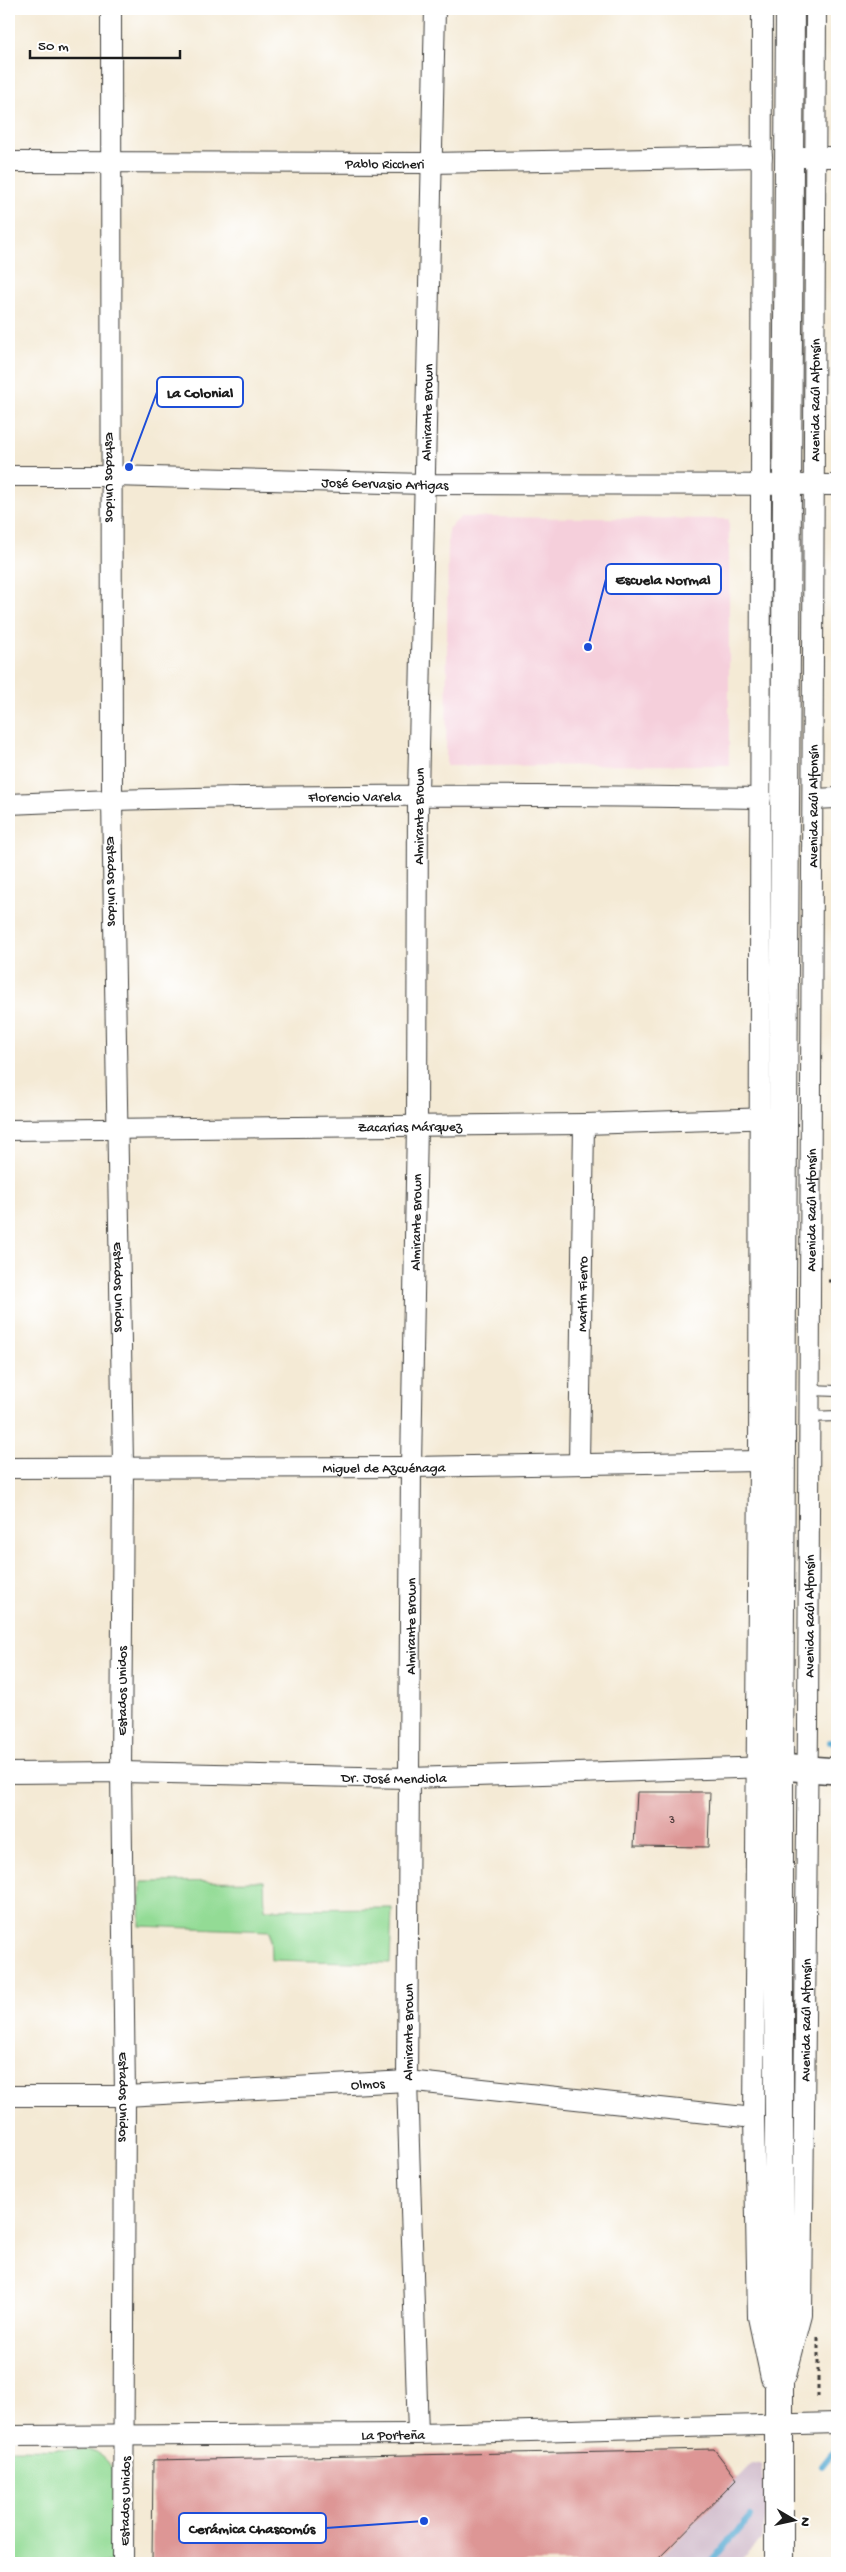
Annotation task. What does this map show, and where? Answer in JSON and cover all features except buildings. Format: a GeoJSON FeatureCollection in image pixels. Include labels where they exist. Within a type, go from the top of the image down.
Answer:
{"type":"FeatureCollection","features":[{"type":"Feature","properties":{"kind":"main road","name":"Avenida Raúl Alfonsín"},"geometry":{"type":"LineString","coordinates":[[779,2563],[768,1767],[775,485],[802,157],[790,9]]}},
{"type":"Feature","properties":{"kind":"street","name":"Estados Unidos"},"geometry":{"type":"LineString","coordinates":[[111,9],[112,799],[122,1466],[121,1772],[125,2096],[124,2563]]}},
{"type":"Feature","properties":{"kind":"street","name":"Almirante Brown"},"geometry":{"type":"LineString","coordinates":[[418,2434],[408,2081],[411,1467],[417,1124],[418,794],[430,163],[435,9]]}},
{"type":"Feature","properties":{"kind":"street","name":"Avenida Raúl Alfonsín"},"geometry":{"type":"LineString","coordinates":[[762,9],[762,157],[775,485],[761,798],[772,1118],[759,1461],[768,1767],[754,2118],[758,2317],[778,2417]]}},
{"type":"Feature","properties":{"kind":"street","name":"Avenida Raúl Alfonsín"},"geometry":{"type":"LineString","coordinates":[[778,2417],[802,2315],[810,1390],[814,485],[802,157],[816,9]]}},
{"type":"Feature","properties":{"kind":"street","name":"Pablo Riccheri"},"geometry":{"type":"LineString","coordinates":[[9,162],[430,163],[762,157]]}},
{"type":"Feature","properties":{"kind":"street"},"geometry":{"type":"LineString","coordinates":[[802,157],[837,157]]}},
{"type":"Feature","properties":{"kind":"street","name":"José Gervasio Artigas"},"geometry":{"type":"LineString","coordinates":[[9,476],[111,476],[425,484],[837,485]]}},
{"type":"Feature","properties":{"kind":"street","name":"Florencio Varela"},"geometry":{"type":"LineString","coordinates":[[9,804],[112,799],[418,794],[761,798]]}},
{"type":"Feature","properties":{"kind":"street"},"geometry":{"type":"LineString","coordinates":[[812,799],[837,798]]}},
{"type":"Feature","properties":{"kind":"street","name":"Zacarias Márquez"},"geometry":{"type":"LineString","coordinates":[[9,1130],[417,1124],[584,1124],[810,1118]]}},
{"type":"Feature","properties":{"kind":"street","name":"Martín Fierro"},"geometry":{"type":"LineString","coordinates":[[578,1464],[584,1124]]}},
{"type":"Feature","properties":{"kind":"street","name":"Miguel de Azcuénaga"},"geometry":{"type":"LineString","coordinates":[[9,1468],[122,1466],[411,1467],[759,1461]]}},
{"type":"Feature","properties":{"kind":"street"},"geometry":{"type":"LineString","coordinates":[[768,1767],[837,1771]]}},
{"type":"Feature","properties":{"kind":"street","name":"Dr. José Mendiola"},"geometry":{"type":"LineString","coordinates":[[9,1773],[121,1772],[409,1778],[768,1767]]}},
{"type":"Feature","properties":{"kind":"street","name":"Olmos"},"geometry":{"type":"LineString","coordinates":[[9,2096],[125,2096],[408,2081],[754,2118]]}},
{"type":"Feature","properties":{"kind":"street","name":"La Porteña"},"geometry":{"type":"LineString","coordinates":[[9,2436],[418,2434],[778,2417],[837,2423]]}},
{"type":"Feature","properties":{"kind":"lane"},"geometry":{"type":"LineString","coordinates":[[810,1390],[837,1391]]}},
{"type":"Feature","properties":{"kind":"lane"},"geometry":{"type":"LineString","coordinates":[[809,1417],[837,1416]]}},
{"type":"Feature","properties":{"kind":"shaded area"},"geometry":{"type":"Polygon","coordinates":[[[461,517],[729,519],[729,765],[446,766],[448,529],[461,517]]]}},
{"type":"Feature","properties":{"kind":"shaded area"},"geometry":{"type":"Polygon","coordinates":[[[752,2463],[761,2464],[767,2513],[761,2540],[738,2563],[655,2563],[752,2463]]]}},
{"type":"Feature","properties":{"kind":"green space"},"geometry":{"type":"Polygon","coordinates":[[[264,1881],[265,1909],[392,1908],[390,1963],[271,1960],[270,1931],[140,1926],[141,1882],[264,1881]]]}},
{"type":"Feature","properties":{"kind":"green space"},"geometry":{"type":"Polygon","coordinates":[[[9,2449],[88,2450],[106,2460],[113,2471],[113,2563],[9,2563],[9,2449]]]}},
{"type":"Feature","properties":{"kind":"waterway"},"geometry":{"type":"LineString","coordinates":[[830,1742],[837,1742]]}},
{"type":"Feature","properties":{"kind":"waterway"},"geometry":{"type":"LineString","coordinates":[[822,2465],[837,2446]]}},
{"type":"Feature","properties":{"kind":"waterway"},"geometry":{"type":"LineString","coordinates":[[710,2563],[751,2515]]}},
{"type":"Feature","properties":{"kind":"place","name":"La Colonial"},"geometry":{"type":"Point","coordinates":[129,467]}},
{"type":"Feature","properties":{"kind":"place","name":"Escuela Normal"},"geometry":{"type":"Point","coordinates":[588,647]}},
{"type":"Feature","properties":{"kind":"place","name":"Cerámica Chascomús"},"geometry":{"type":"Point","coordinates":[424,2521]}}]}
